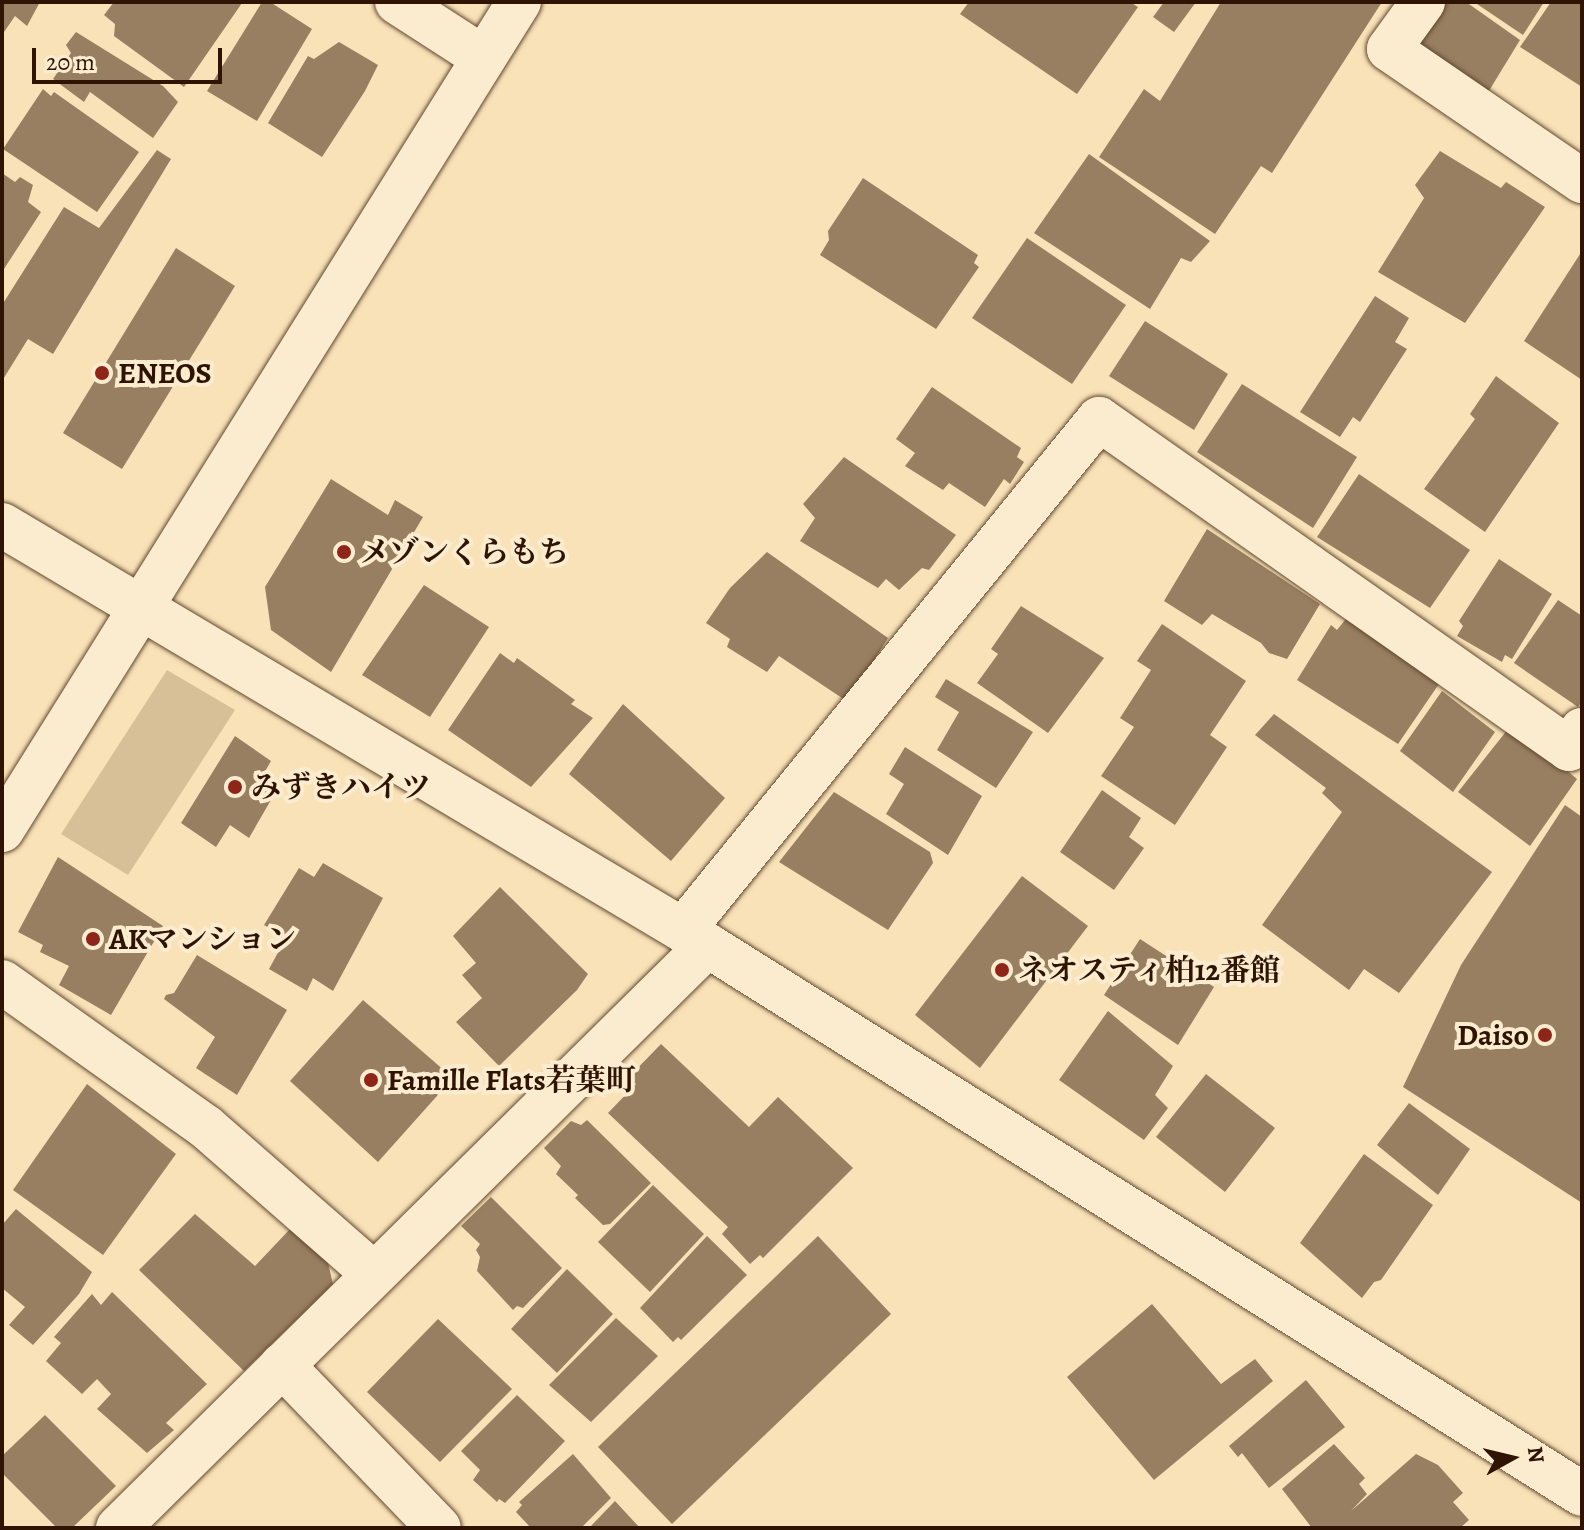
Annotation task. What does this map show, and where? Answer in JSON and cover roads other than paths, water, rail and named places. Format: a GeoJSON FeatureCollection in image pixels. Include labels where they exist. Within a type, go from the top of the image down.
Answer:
{"type":"FeatureCollection","features":[{"type":"Feature","properties":{"kind":"street"},"geometry":{"type":"LineString","coordinates":[[397,2],[484,58]]}},
{"type":"Feature","properties":{"kind":"street"},"geometry":{"type":"LineString","coordinates":[[2,830],[519,2]]}},
{"type":"Feature","properties":{"kind":"street"},"geometry":{"type":"LineString","coordinates":[[1423,2],[1389,49],[1580,175]]}},
{"type":"Feature","properties":{"kind":"street"},"geometry":{"type":"LineString","coordinates":[[118,1528],[373,1273],[696,937],[1099,419],[1569,749],[1582,730]]}},
{"type":"Feature","properties":{"kind":"street"},"geometry":{"type":"LineString","coordinates":[[2,525],[696,937],[1582,1494]]}},
{"type":"Feature","properties":{"kind":"street"},"geometry":{"type":"LineString","coordinates":[[2,982],[206,1127],[373,1273]]}},
{"type":"Feature","properties":{"kind":"street"},"geometry":{"type":"LineString","coordinates":[[282,1365],[439,1528]]}},
{"type":"Feature","properties":{"kind":"place","name":"ENEOS"},"geometry":{"type":"Point","coordinates":[102,373]}},
{"type":"Feature","properties":{"kind":"place","name":"メゾンくらもち"},"geometry":{"type":"Point","coordinates":[344,552]}},
{"type":"Feature","properties":{"kind":"place","name":"みずきハイツ"},"geometry":{"type":"Point","coordinates":[235,787]}},
{"type":"Feature","properties":{"kind":"place","name":"AKマンション"},"geometry":{"type":"Point","coordinates":[93,939]}},
{"type":"Feature","properties":{"kind":"place","name":"ネオスティ柏12番館"},"geometry":{"type":"Point","coordinates":[1002,970]}},
{"type":"Feature","properties":{"kind":"place","name":"Daiso"},"geometry":{"type":"Point","coordinates":[1545,1035]}},
{"type":"Feature","properties":{"kind":"place","name":"Famille Flats若葉町"},"geometry":{"type":"Point","coordinates":[371,1080]}}]}
